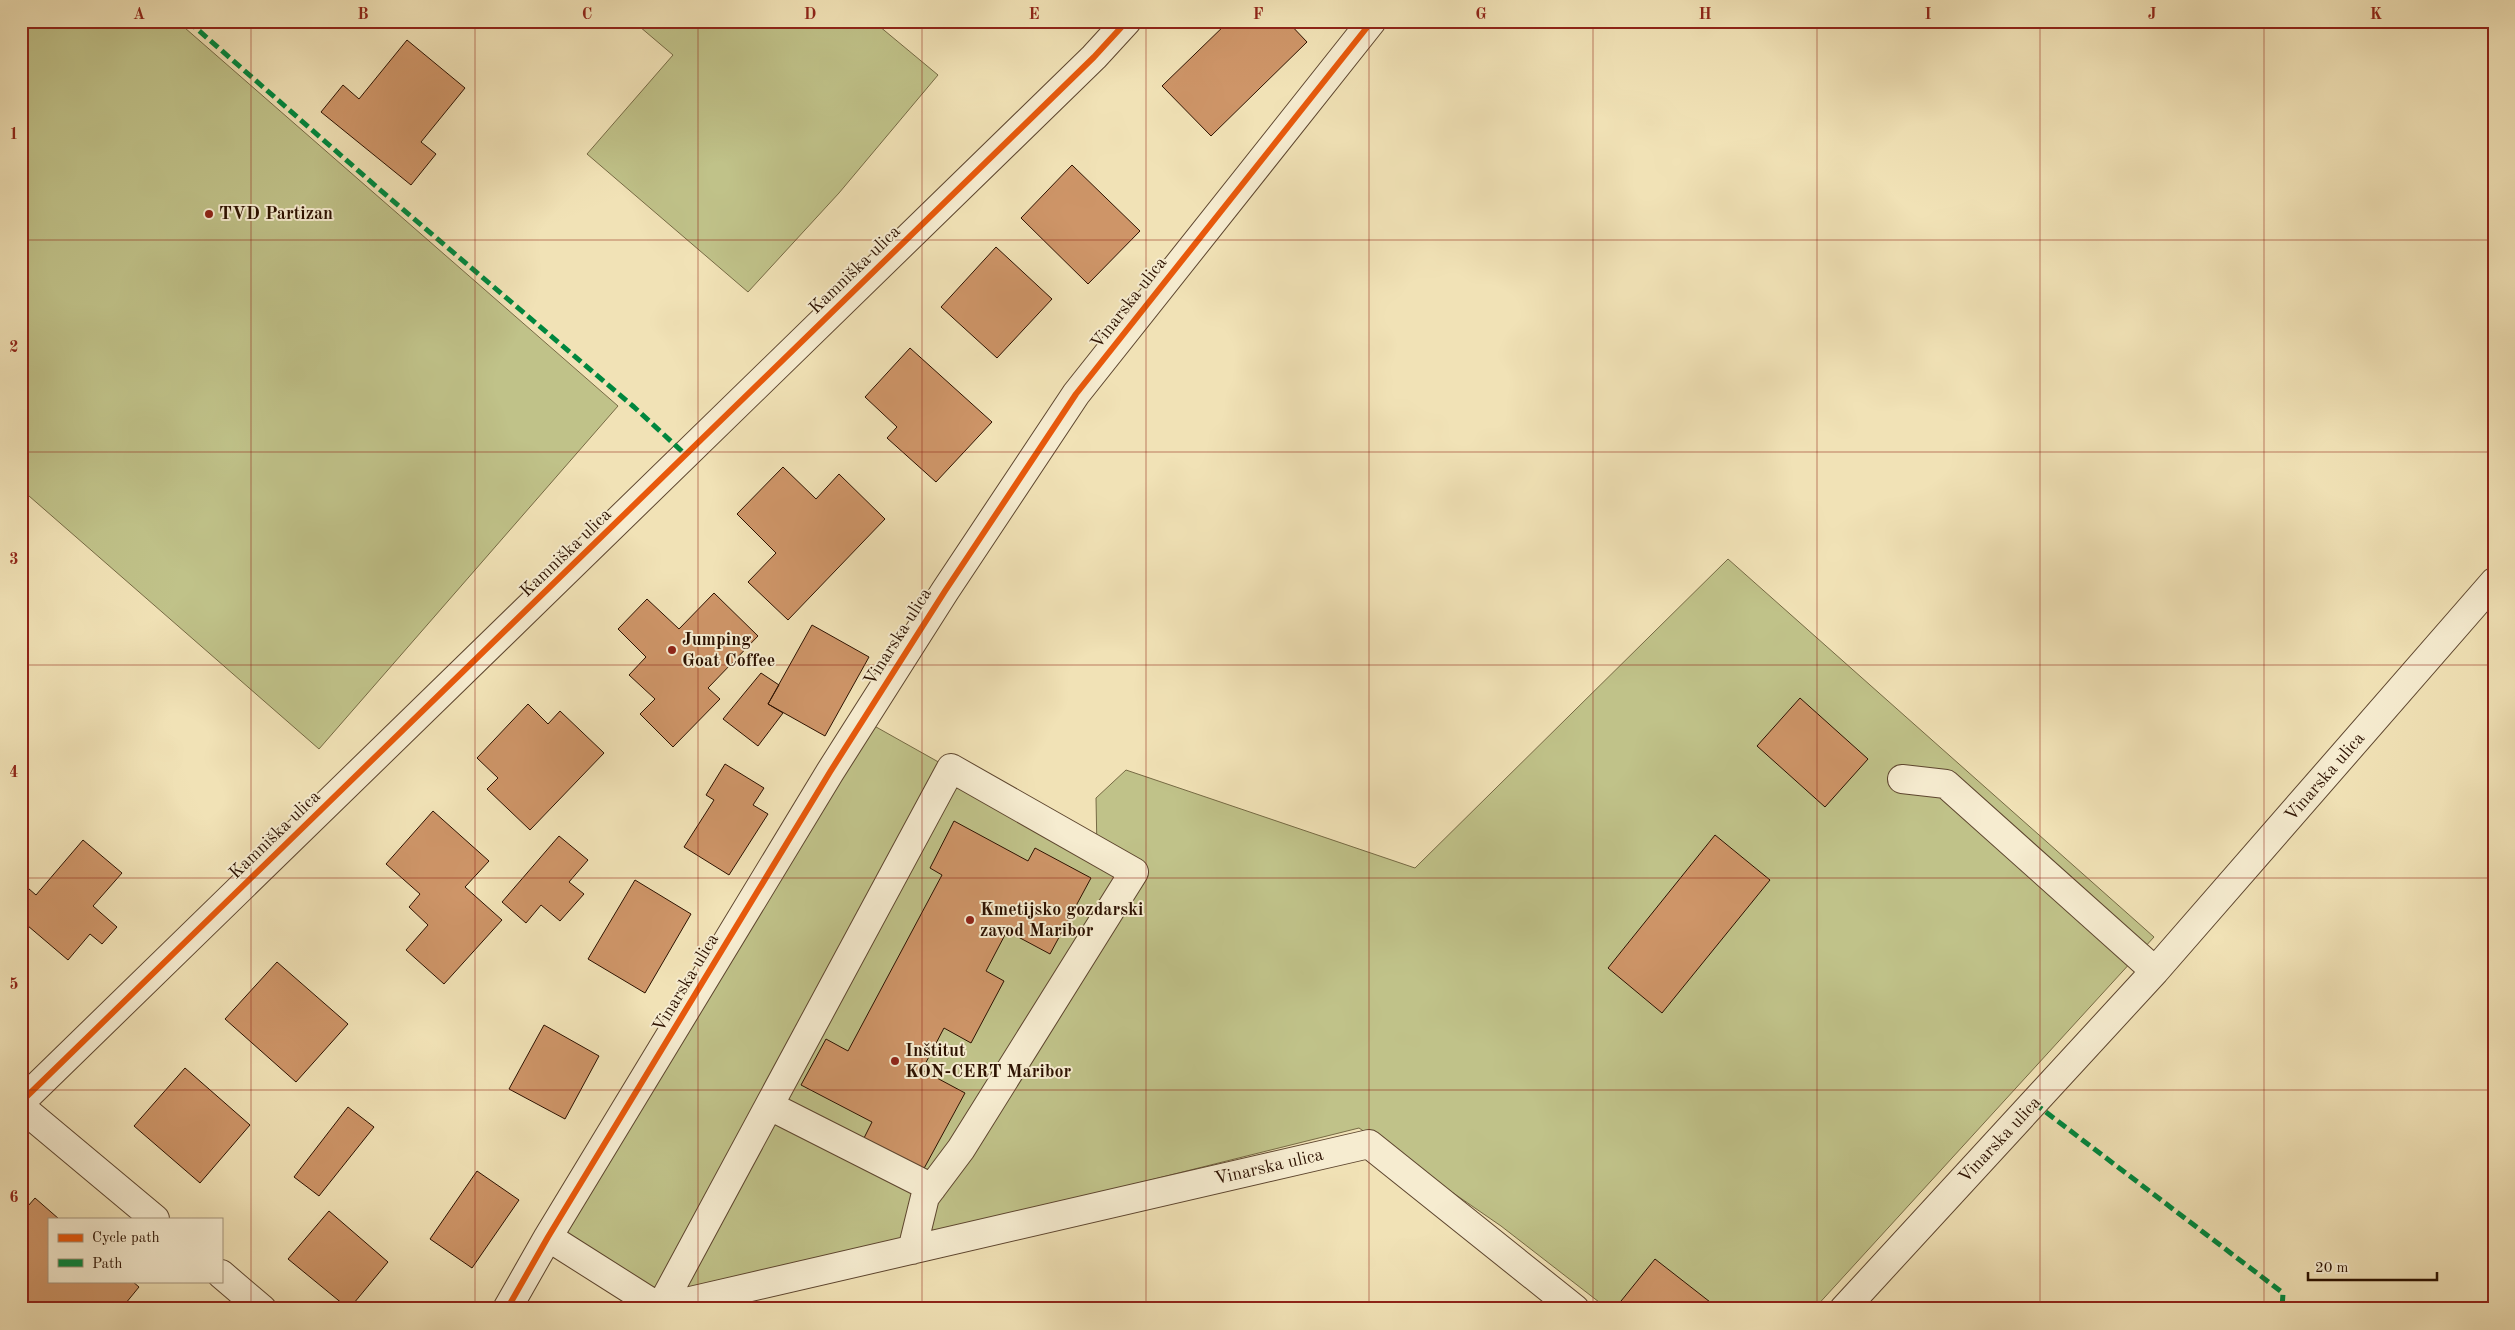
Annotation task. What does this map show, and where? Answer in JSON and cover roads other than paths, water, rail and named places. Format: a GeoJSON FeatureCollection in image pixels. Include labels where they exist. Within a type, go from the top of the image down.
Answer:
{"type":"FeatureCollection","features":[{"type":"Feature","properties":{"kind":"street","name":"Kamniška ulica"},"geometry":{"type":"LineString","coordinates":[[21,1102],[708,436],[1094,58],[1126,21]]}},
{"type":"Feature","properties":{"kind":"street","name":"Vinarska ulica"},"geometry":{"type":"LineString","coordinates":[[507,1309],[548,1237],[830,772],[945,591],[1076,394],[1372,21]]}},
{"type":"Feature","properties":{"kind":"street","name":"Vinarska ulica"},"geometry":{"type":"LineString","coordinates":[[1844,1309],[2155,971],[2494,582]]}},
{"type":"Feature","properties":{"kind":"street"},"geometry":{"type":"LineString","coordinates":[[548,1237],[660,1308],[951,768],[1134,872],[961,1149],[925,1197],[912,1250]]}},
{"type":"Feature","properties":{"kind":"street"},"geometry":{"type":"LineString","coordinates":[[1902,779],[1946,784],[2155,971]]}},
{"type":"Feature","properties":{"kind":"street"},"geometry":{"type":"LineString","coordinates":[[770,1106],[932,1188]]}},
{"type":"Feature","properties":{"kind":"street"},"geometry":{"type":"LineString","coordinates":[[21,1107],[154,1218]]}},
{"type":"Feature","properties":{"kind":"street","name":"Vinarska ulica"},"geometry":{"type":"LineString","coordinates":[[660,1308],[1369,1144],[1575,1309]]}},
{"type":"Feature","properties":{"kind":"street"},"geometry":{"type":"LineString","coordinates":[[222,1275],[262,1309]]}},
{"type":"Feature","properties":{"kind":"place","name":"TVD Partizan"},"geometry":{"type":"Point","coordinates":[209,214]}},
{"type":"Feature","properties":{"kind":"place","name":"Jumping Goat Coffee"},"geometry":{"type":"Point","coordinates":[672,650]}},
{"type":"Feature","properties":{"kind":"place","name":"Kmetijsko gozdarski zavod Maribor"},"geometry":{"type":"Point","coordinates":[970,920]}},
{"type":"Feature","properties":{"kind":"place","name":"Inštitut KON-CERT Maribor"},"geometry":{"type":"Point","coordinates":[895,1061]}}]}
